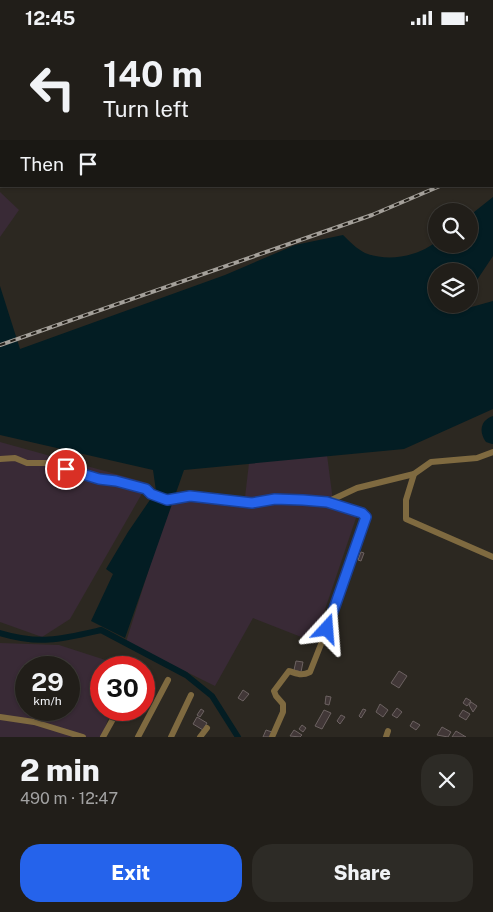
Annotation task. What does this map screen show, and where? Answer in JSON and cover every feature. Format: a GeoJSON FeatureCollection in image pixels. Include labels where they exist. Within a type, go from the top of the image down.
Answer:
{"type":"FeatureCollection","features":[{"type":"Feature","properties":{"kind":"street"},"geometry":{"type":"LineString","coordinates":[[327,502],[357,488],[414,474],[431,462],[477,459],[493,451]]}},
{"type":"Feature","properties":{"kind":"street"},"geometry":{"type":"LineString","coordinates":[[0,459],[15,458],[27,463],[47,463],[99,479],[116,481],[146,489],[151,494],[167,500],[190,496],[252,503],[275,499],[327,502],[362,513],[366,517],[310,672],[305,675],[289,671],[274,691],[283,704],[283,712],[272,737]]}},
{"type":"Feature","properties":{"kind":"street"},"geometry":{"type":"LineString","coordinates":[[414,474],[406,500],[406,519],[493,557]]}},
{"type":"Feature","properties":{"kind":"street"},"geometry":{"type":"LineString","coordinates":[[138,737],[168,679]]}},
{"type":"Feature","properties":{"kind":"street"},"geometry":{"type":"LineString","coordinates":[[171,737],[191,695]]}},
{"type":"Feature","properties":{"kind":"street"},"geometry":{"type":"LineString","coordinates":[[0,717],[34,722],[83,737]]}},
{"type":"Feature","properties":{"kind":"street"},"geometry":{"type":"LineString","coordinates":[[103,737],[112,721]]}},
{"type":"Feature","properties":{"kind":"street"},"geometry":{"type":"LineString","coordinates":[[200,737],[207,728]]}},
{"type":"Feature","properties":{"kind":"shaded area"},"geometry":{"type":"Polygon","coordinates":[[[0,192],[19,210],[0,237],[0,192]]]}},
{"type":"Feature","properties":{"kind":"shaded area"},"geometry":{"type":"Polygon","coordinates":[[[0,442],[148,483],[70,619],[42,637],[0,622],[0,442]]]}},
{"type":"Feature","properties":{"kind":"shaded area"},"geometry":{"type":"Polygon","coordinates":[[[327,455],[333,501],[358,512],[314,642],[253,618],[215,686],[126,642],[172,495],[244,506],[249,463],[327,455]]]}},
{"type":"Feature","properties":{"kind":"shaded area"},"geometry":{"type":"Polygon","coordinates":[[[0,643],[59,645],[93,656],[90,656],[90,721],[107,721],[102,737],[0,737],[0,643]]]}},
{"type":"Feature","properties":{"kind":"water"},"geometry":{"type":"Polygon","coordinates":[[[493,197],[493,256],[478,278],[478,263],[428,263],[428,313],[478,313],[478,305],[493,301],[493,409],[404,449],[184,470],[125,638],[91,621],[113,574],[106,569],[156,491],[153,470],[0,435],[0,286],[20,349],[225,275],[295,245],[343,235],[356,247],[374,256],[402,257],[428,247],[428,253],[478,253],[478,209],[493,197]]]}},
{"type":"Feature","properties":{"kind":"water"},"geometry":{"type":"Polygon","coordinates":[[[493,416],[492,444],[486,442],[482,434],[482,426],[486,420],[493,416]]]}},
{"type":"Feature","properties":{"kind":"building"},"geometry":{"type":"Polygon","coordinates":[[[361,552],[364,553],[361,561],[358,560],[361,552]]]}},
{"type":"Feature","properties":{"kind":"building"},"geometry":{"type":"Polygon","coordinates":[[[296,661],[303,662],[301,672],[294,670],[296,661]]]}},
{"type":"Feature","properties":{"kind":"building"},"geometry":{"type":"Polygon","coordinates":[[[399,671],[407,676],[399,688],[391,683],[399,671]]]}},
{"type":"Feature","properties":{"kind":"building"},"geometry":{"type":"Polygon","coordinates":[[[243,690],[249,694],[243,701],[238,698],[243,690]]]}},
{"type":"Feature","properties":{"kind":"building"},"geometry":{"type":"Polygon","coordinates":[[[326,696],[331,697],[329,705],[325,704],[326,696]]]}},
{"type":"Feature","properties":{"kind":"building"},"geometry":{"type":"Polygon","coordinates":[[[466,698],[471,701],[467,706],[463,703],[466,698]]]}},
{"type":"Feature","properties":{"kind":"building"},"geometry":{"type":"Polygon","coordinates":[[[471,702],[477,706],[473,712],[469,705],[471,702]]]}},
{"type":"Feature","properties":{"kind":"building"},"geometry":{"type":"Polygon","coordinates":[[[380,704],[388,710],[383,717],[376,712],[380,704]]]}},
{"type":"Feature","properties":{"kind":"building"},"geometry":{"type":"Polygon","coordinates":[[[397,708],[402,712],[397,718],[392,715],[397,708]]]}},
{"type":"Feature","properties":{"kind":"building"},"geometry":{"type":"Polygon","coordinates":[[[201,709],[204,711],[200,717],[197,715],[201,709]]]}},
{"type":"Feature","properties":{"kind":"building"},"geometry":{"type":"Polygon","coordinates":[[[363,709],[366,710],[361,718],[359,716],[363,709]]]}},
{"type":"Feature","properties":{"kind":"building"},"geometry":{"type":"Polygon","coordinates":[[[324,710],[331,713],[322,729],[315,726],[324,710]]]}},
{"type":"Feature","properties":{"kind":"building"},"geometry":{"type":"Polygon","coordinates":[[[463,710],[470,714],[466,720],[459,716],[463,710]]]}},
{"type":"Feature","properties":{"kind":"building"},"geometry":{"type":"Polygon","coordinates":[[[341,715],[345,717],[340,724],[337,721],[341,715]]]}},
{"type":"Feature","properties":{"kind":"building"},"geometry":{"type":"Polygon","coordinates":[[[197,717],[207,723],[203,730],[193,724],[197,717]]]}},
{"type":"Feature","properties":{"kind":"building"},"geometry":{"type":"Polygon","coordinates":[[[413,721],[420,725],[416,730],[410,726],[413,721]]]}},
{"type":"Feature","properties":{"kind":"building"},"geometry":{"type":"Polygon","coordinates":[[[302,725],[306,728],[303,732],[299,729],[302,725]]]}},
{"type":"Feature","properties":{"kind":"building"},"geometry":{"type":"Polygon","coordinates":[[[442,727],[451,732],[448,737],[437,735],[442,727]]]}},
{"type":"Feature","properties":{"kind":"building"},"geometry":{"type":"Polygon","coordinates":[[[266,730],[272,732],[270,737],[263,737],[266,730]]]}},
{"type":"Feature","properties":{"kind":"building"},"geometry":{"type":"Polygon","coordinates":[[[294,730],[302,735],[300,737],[290,736],[294,730]]]}},
{"type":"Feature","properties":{"kind":"building"},"geometry":{"type":"Polygon","coordinates":[[[456,731],[466,737],[452,737],[456,731]]]}},
{"type":"Feature","properties":{"kind":"waterway"},"geometry":{"type":"LineString","coordinates":[[0,633],[39,640],[74,636],[101,630],[186,675],[212,696],[238,737]]}},
{"type":"Feature","properties":{"kind":"railway"},"geometry":{"type":"LineString","coordinates":[[0,345],[372,215],[438,187]]}},
{"type":"Feature","properties":{"kind":"route"},"geometry":{"type":"LineString","coordinates":[[66,469],[99,479],[116,481],[146,489],[151,494],[167,500],[190,496],[252,503],[275,499],[303,500],[327,502],[362,513],[366,517],[360,538],[327,629]]}}]}
